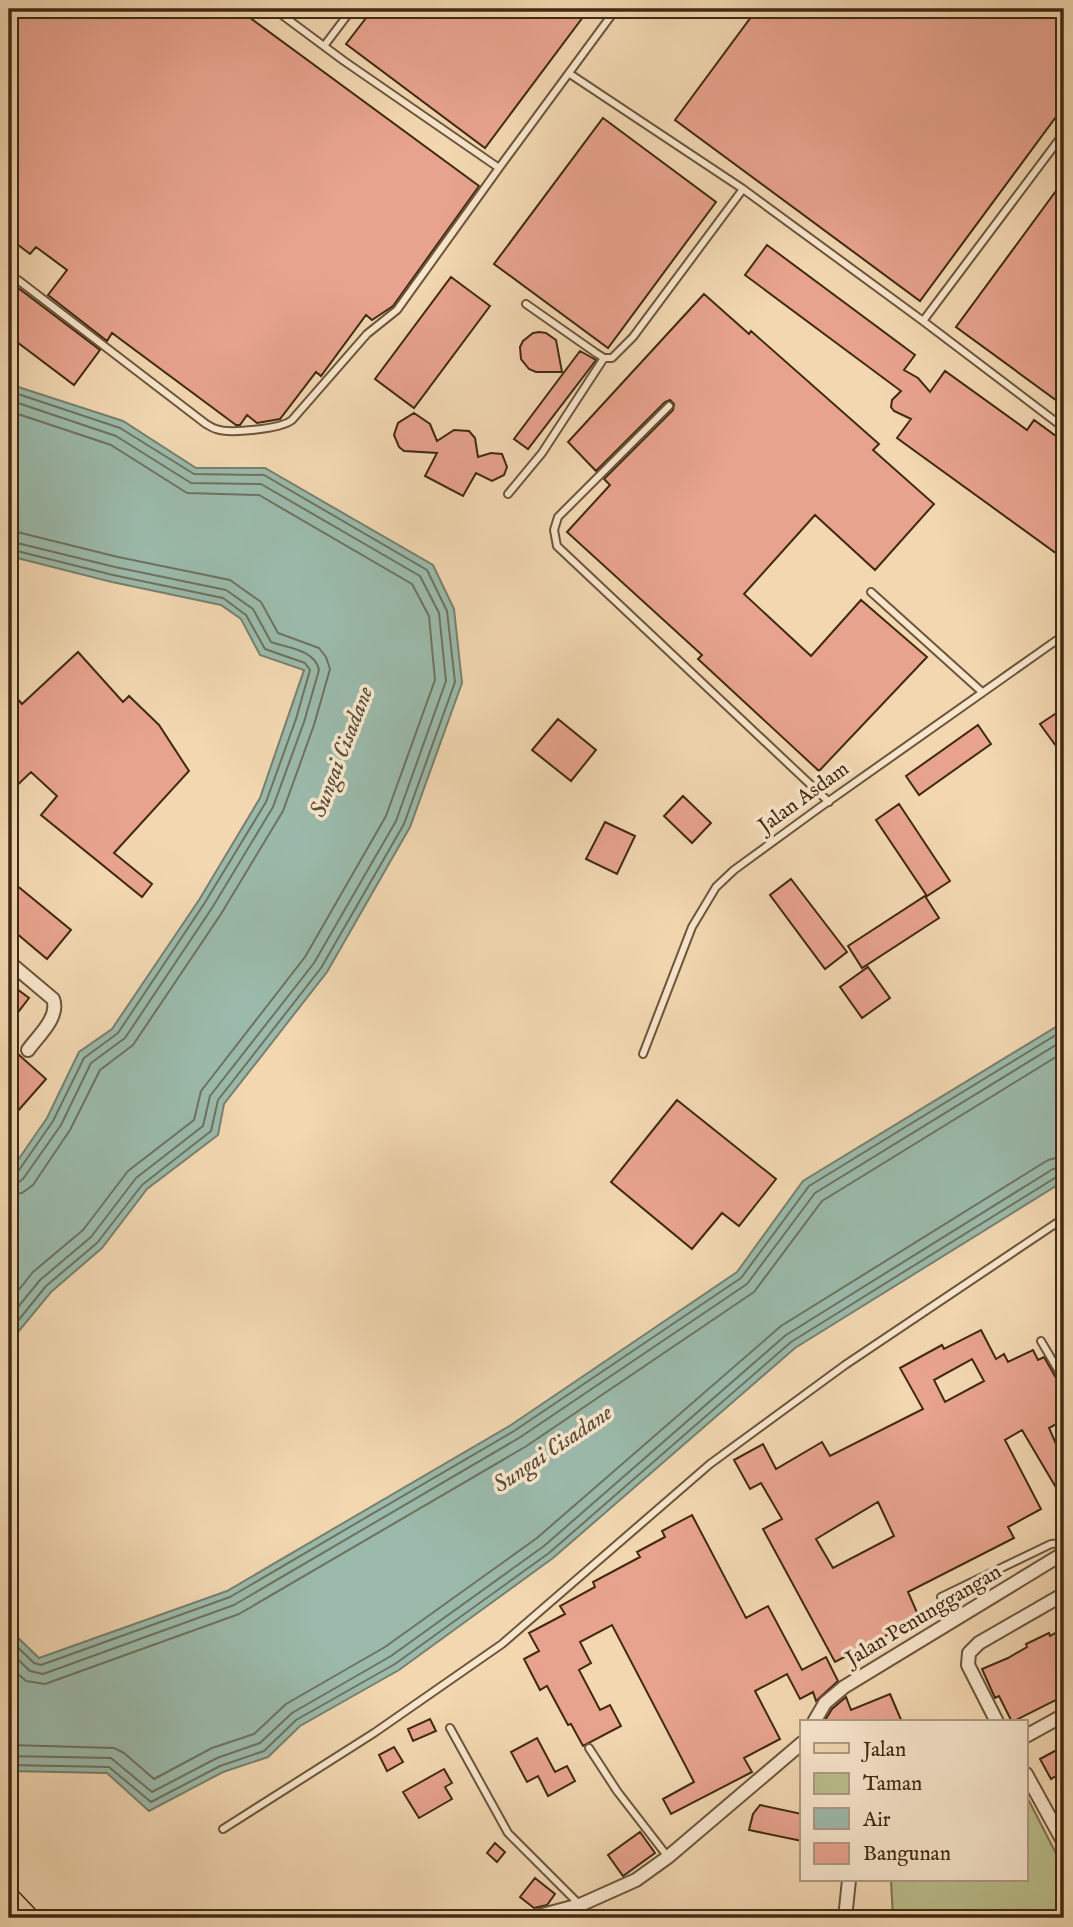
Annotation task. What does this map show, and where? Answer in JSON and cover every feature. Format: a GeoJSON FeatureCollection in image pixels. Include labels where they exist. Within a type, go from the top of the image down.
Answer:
{"type":"FeatureCollection","features":[{"type":"Feature","properties":{"kind":"main road"},"geometry":{"type":"LineString","coordinates":[[9,1898],[27,1918]]}},
{"type":"Feature","properties":{"kind":"street"},"geometry":{"type":"LineString","coordinates":[[9,962],[53,999],[56,1005],[55,1013],[28,1050]]}},
{"type":"Feature","properties":{"kind":"street","name":"Jalan Penunggangan"},"geometry":{"type":"LineString","coordinates":[[815,1720],[825,1703],[844,1687],[1064,1553]]}},
{"type":"Feature","properties":{"kind":"street"},"geometry":{"type":"LineString","coordinates":[[996,1720],[968,1665],[969,1653],[979,1643],[1064,1594]]}},
{"type":"Feature","properties":{"kind":"street"},"geometry":{"type":"LineString","coordinates":[[1028,1735],[1064,1715]]}},
{"type":"Feature","properties":{"kind":"street"},"geometry":{"type":"LineString","coordinates":[[531,1918],[580,1905],[636,1880],[668,1857],[800,1745]]}},
{"type":"Feature","properties":{"kind":"street"},"geometry":{"type":"LineString","coordinates":[[1028,1777],[1063,1836]]}},
{"type":"Feature","properties":{"kind":"street"},"geometry":{"type":"LineString","coordinates":[[846,1914],[849,1882]]}},
{"type":"Feature","properties":{"kind":"lane"},"geometry":{"type":"LineString","coordinates":[[274,9],[499,168]]}},
{"type":"Feature","properties":{"kind":"lane"},"geometry":{"type":"LineString","coordinates":[[324,46],[352,9]]}},
{"type":"Feature","properties":{"kind":"lane"},"geometry":{"type":"LineString","coordinates":[[18,280],[217,430],[271,429],[286,425],[367,334],[397,310],[616,9]]}},
{"type":"Feature","properties":{"kind":"lane"},"geometry":{"type":"LineString","coordinates":[[570,74],[743,188],[1064,428]]}},
{"type":"Feature","properties":{"kind":"lane"},"geometry":{"type":"LineString","coordinates":[[923,321],[1064,133]]}},
{"type":"Feature","properties":{"kind":"lane"},"geometry":{"type":"LineString","coordinates":[[526,304],[604,358],[612,358],[626,346],[743,188]]}},
{"type":"Feature","properties":{"kind":"lane"},"geometry":{"type":"LineString","coordinates":[[508,494],[542,453],[604,358]]}},
{"type":"Feature","properties":{"kind":"lane"},"geometry":{"type":"LineString","coordinates":[[669,406],[558,517],[554,530],[557,546],[829,802]]}},
{"type":"Feature","properties":{"kind":"lane"},"geometry":{"type":"LineString","coordinates":[[871,592],[982,692]]}},
{"type":"Feature","properties":{"kind":"lane","name":"Jalan Asdam"},"geometry":{"type":"LineString","coordinates":[[643,1054],[692,927],[716,887],[734,870],[1064,635]]}},
{"type":"Feature","properties":{"kind":"lane"},"geometry":{"type":"LineString","coordinates":[[223,1829],[374,1733],[502,1644],[710,1464],[845,1365],[1064,1218]]}},
{"type":"Feature","properties":{"kind":"lane"},"geometry":{"type":"LineString","coordinates":[[1041,1341],[1064,1380]]}},
{"type":"Feature","properties":{"kind":"lane"},"geometry":{"type":"LineString","coordinates":[[941,1597],[1051,1544],[1064,1543]]}},
{"type":"Feature","properties":{"kind":"lane"},"geometry":{"type":"LineString","coordinates":[[450,1728],[508,1833],[580,1905]]}},
{"type":"Feature","properties":{"kind":"lane"},"geometry":{"type":"LineString","coordinates":[[589,1748],[623,1800],[668,1857]]}},
{"type":"Feature","properties":{"kind":"green space"},"geometry":{"type":"Polygon","coordinates":[[[1028,1799],[1064,1869],[1064,1918],[893,1918],[891,1882],[1028,1882],[1028,1799]]]}},
{"type":"Feature","properties":{"kind":"water","name":"Sungai Cisadane"},"geometry":{"type":"Polygon","coordinates":[[[9,384],[123,421],[196,468],[265,468],[433,565],[454,609],[462,683],[410,827],[327,972],[224,1104],[218,1135],[147,1189],[102,1248],[51,1292],[9,1343],[9,1173],[47,1118],[79,1052],[112,1029],[199,900],[260,798],[304,670],[260,655],[241,619],[221,605],[112,582],[9,556],[9,384]]]}},
{"type":"Feature","properties":{"kind":"water","name":"Sungai Cisadane"},"geometry":{"type":"Polygon","coordinates":[[[1064,1022],[1064,1181],[795,1348],[553,1558],[399,1670],[300,1726],[268,1757],[223,1772],[149,1811],[107,1773],[9,1771],[9,1629],[39,1658],[227,1591],[511,1425],[737,1272],[803,1181],[1064,1022]]]}},
{"type":"Feature","properties":{"kind":"building"},"geometry":{"type":"Polygon","coordinates":[[[9,9],[238,9],[479,186],[393,306],[372,320],[366,315],[321,376],[316,372],[280,419],[257,423],[247,415],[240,425],[236,425],[112,333],[107,341],[48,295],[67,270],[36,247],[30,254],[9,238],[9,9]]]}},
{"type":"Feature","properties":{"kind":"building"},"geometry":{"type":"Polygon","coordinates":[[[373,9],[589,9],[485,148],[346,44],[373,9]]]}},
{"type":"Feature","properties":{"kind":"building"},"geometry":{"type":"Polygon","coordinates":[[[757,9],[1064,9],[1064,106],[920,301],[675,120],[757,9]]]}},
{"type":"Feature","properties":{"kind":"building"},"geometry":{"type":"Polygon","coordinates":[[[603,118],[716,202],[608,348],[494,264],[603,118]]]}},
{"type":"Feature","properties":{"kind":"building"},"geometry":{"type":"Polygon","coordinates":[[[1064,180],[1064,406],[956,327],[1064,180]]]}},
{"type":"Feature","properties":{"kind":"building"},"geometry":{"type":"Polygon","coordinates":[[[767,245],[915,355],[904,370],[918,378],[930,392],[945,371],[1027,430],[1034,420],[1064,442],[1064,559],[897,438],[911,419],[891,407],[892,400],[901,391],[745,275],[767,245]]]}},
{"type":"Feature","properties":{"kind":"building"},"geometry":{"type":"Polygon","coordinates":[[[451,277],[490,306],[414,408],[375,379],[451,277]]]}},
{"type":"Feature","properties":{"kind":"building"},"geometry":{"type":"Polygon","coordinates":[[[9,281],[100,350],[74,385],[9,336],[9,281]]]}},
{"type":"Feature","properties":{"kind":"building"},"geometry":{"type":"Polygon","coordinates":[[[704,294],[749,334],[751,331],[879,444],[873,450],[934,504],[875,570],[815,515],[744,594],[811,656],[861,600],[927,657],[819,771],[698,659],[702,655],[567,532],[610,485],[604,479],[673,410],[674,404],[670,400],[665,402],[596,471],[568,442],[704,294]]]}},
{"type":"Feature","properties":{"kind":"building"},"geometry":{"type":"Polygon","coordinates":[[[539,332],[556,340],[562,372],[536,372],[529,369],[521,359],[520,347],[523,341],[539,332]]]}},
{"type":"Feature","properties":{"kind":"building"},"geometry":{"type":"Polygon","coordinates":[[[580,351],[596,360],[528,449],[514,439],[580,351]]]}},
{"type":"Feature","properties":{"kind":"building"},"geometry":{"type":"Polygon","coordinates":[[[414,413],[430,424],[437,441],[454,430],[469,431],[475,438],[478,457],[491,453],[502,454],[507,467],[504,475],[492,481],[476,473],[463,496],[425,476],[437,453],[404,451],[399,447],[394,435],[398,423],[414,413]]]}},
{"type":"Feature","properties":{"kind":"building"},"geometry":{"type":"Polygon","coordinates":[[[78,652],[123,702],[129,696],[159,725],[189,771],[114,853],[152,884],[142,897],[41,815],[57,796],[31,772],[9,793],[9,689],[22,704],[78,652]]]}},
{"type":"Feature","properties":{"kind":"building"},"geometry":{"type":"Polygon","coordinates":[[[1064,708],[1064,757],[1040,724],[1064,708]]]}},
{"type":"Feature","properties":{"kind":"building"},"geometry":{"type":"Polygon","coordinates":[[[558,719],[596,750],[571,781],[532,750],[558,719]]]}},
{"type":"Feature","properties":{"kind":"building"},"geometry":{"type":"Polygon","coordinates":[[[978,725],[991,744],[919,795],[906,776],[978,725]]]}},
{"type":"Feature","properties":{"kind":"building"},"geometry":{"type":"Polygon","coordinates":[[[683,796],[711,823],[692,843],[664,816],[683,796]]]}},
{"type":"Feature","properties":{"kind":"building"},"geometry":{"type":"Polygon","coordinates":[[[899,804],[950,881],[927,896],[876,820],[899,804]]]}},
{"type":"Feature","properties":{"kind":"building"},"geometry":{"type":"Polygon","coordinates":[[[605,822],[635,836],[617,874],[586,859],[605,822]]]}},
{"type":"Feature","properties":{"kind":"building"},"geometry":{"type":"Polygon","coordinates":[[[791,879],[847,952],[825,969],[770,895],[791,879]]]}},
{"type":"Feature","properties":{"kind":"building"},"geometry":{"type":"Polygon","coordinates":[[[15,884],[71,930],[47,959],[9,927],[9,892],[15,884]]]}},
{"type":"Feature","properties":{"kind":"building"},"geometry":{"type":"Polygon","coordinates":[[[925,896],[939,918],[862,968],[848,946],[925,896]]]}},
{"type":"Feature","properties":{"kind":"building"},"geometry":{"type":"Polygon","coordinates":[[[868,967],[890,998],[862,1018],[840,987],[868,967]]]}},
{"type":"Feature","properties":{"kind":"building"},"geometry":{"type":"Polygon","coordinates":[[[9,983],[29,998],[9,1024],[9,983]]]}},
{"type":"Feature","properties":{"kind":"building"},"geometry":{"type":"Polygon","coordinates":[[[9,1046],[46,1079],[9,1121],[9,1046]]]}},
{"type":"Feature","properties":{"kind":"building"},"geometry":{"type":"Polygon","coordinates":[[[677,1100],[776,1179],[739,1226],[722,1213],[692,1249],[611,1182],[677,1100]]]}},
{"type":"Feature","properties":{"kind":"building"},"geometry":{"type":"Polygon","coordinates":[[[981,1330],[996,1359],[1004,1354],[1008,1362],[1033,1350],[1038,1360],[1044,1357],[1059,1383],[1064,1386],[1064,1420],[1049,1428],[1060,1453],[1064,1451],[1064,1501],[1022,1430],[1005,1440],[1041,1509],[1008,1527],[1014,1538],[908,1592],[919,1617],[835,1662],[763,1529],[782,1519],[761,1483],[750,1489],[734,1460],[763,1444],[776,1469],[822,1442],[830,1456],[923,1409],[900,1368],[942,1345],[944,1349],[981,1330]],[[972,1359],[934,1380],[945,1402],[984,1381],[972,1359]],[[878,1502],[816,1539],[833,1568],[894,1536],[878,1502]]]}},
{"type":"Feature","properties":{"kind":"building"},"geometry":{"type":"Polygon","coordinates":[[[692,1515],[746,1618],[768,1606],[802,1670],[826,1657],[838,1681],[816,1701],[813,1692],[800,1699],[787,1674],[755,1691],[780,1739],[744,1758],[752,1772],[671,1814],[663,1799],[694,1782],[612,1625],[580,1642],[591,1663],[579,1670],[600,1710],[610,1705],[621,1726],[583,1746],[547,1686],[540,1690],[524,1659],[539,1651],[529,1633],[565,1614],[560,1606],[595,1587],[593,1582],[640,1557],[637,1552],[665,1537],[662,1531],[692,1515]]]}},
{"type":"Feature","properties":{"kind":"building"},"geometry":{"type":"Polygon","coordinates":[[[1064,1628],[1064,1696],[1011,1720],[999,1696],[995,1698],[982,1669],[1008,1658],[1027,1647],[1026,1644],[1049,1633],[1050,1636],[1064,1628]]]}},
{"type":"Feature","properties":{"kind":"building"},"geometry":{"type":"Polygon","coordinates":[[[890,1694],[901,1720],[825,1720],[832,1709],[846,1697],[851,1710],[890,1694]]]}},
{"type":"Feature","properties":{"kind":"building"},"geometry":{"type":"Polygon","coordinates":[[[430,1719],[436,1731],[413,1741],[408,1729],[430,1719]]]}},
{"type":"Feature","properties":{"kind":"building"},"geometry":{"type":"Polygon","coordinates":[[[537,1738],[555,1772],[567,1766],[575,1781],[548,1796],[538,1776],[527,1782],[511,1752],[537,1738]]]}},
{"type":"Feature","properties":{"kind":"building"},"geometry":{"type":"Polygon","coordinates":[[[1064,1746],[1064,1771],[1051,1779],[1040,1759],[1064,1746]]]}},
{"type":"Feature","properties":{"kind":"building"},"geometry":{"type":"Polygon","coordinates":[[[394,1747],[403,1762],[387,1771],[379,1755],[394,1747]]]}},
{"type":"Feature","properties":{"kind":"building"},"geometry":{"type":"Polygon","coordinates":[[[444,1769],[452,1783],[445,1787],[452,1799],[419,1818],[403,1792],[444,1769]]]}},
{"type":"Feature","properties":{"kind":"building"},"geometry":{"type":"Polygon","coordinates":[[[760,1805],[800,1814],[800,1841],[749,1830],[753,1814],[760,1805]]]}},
{"type":"Feature","properties":{"kind":"building"},"geometry":{"type":"Polygon","coordinates":[[[640,1832],[655,1853],[623,1876],[608,1855],[640,1832]]]}},
{"type":"Feature","properties":{"kind":"building"},"geometry":{"type":"Polygon","coordinates":[[[495,1843],[505,1852],[497,1862],[487,1853],[495,1843]]]}},
{"type":"Feature","properties":{"kind":"building"},"geometry":{"type":"Polygon","coordinates":[[[535,1878],[555,1894],[547,1905],[534,1908],[520,1897],[535,1878]]]}}]}
